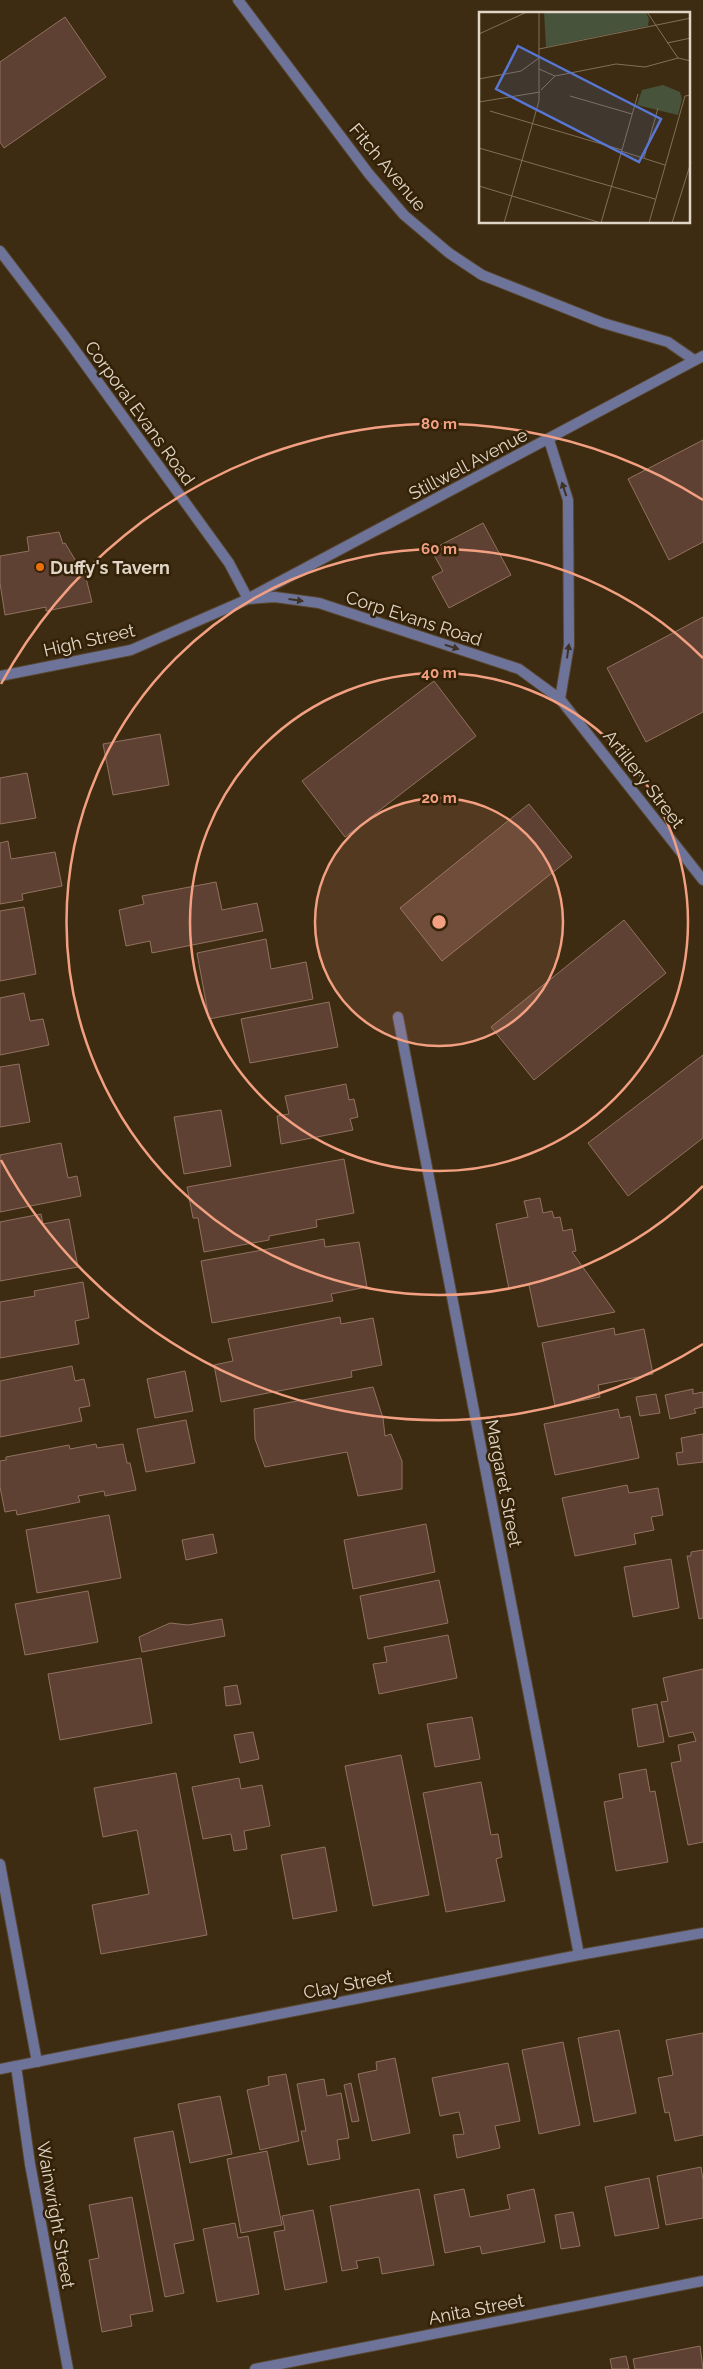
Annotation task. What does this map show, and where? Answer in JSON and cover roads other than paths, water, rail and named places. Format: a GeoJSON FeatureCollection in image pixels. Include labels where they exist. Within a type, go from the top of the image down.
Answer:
{"type":"FeatureCollection","features":[{"type":"Feature","properties":{"kind":"street","name":"Fitch Avenue"},"geometry":{"type":"LineString","coordinates":[[238,0],[369,174],[404,215],[449,253],[482,274],[603,324],[668,342],[699,358]]}},
{"type":"Feature","properties":{"kind":"street","name":"Corporal Evans Road"},"geometry":{"type":"LineString","coordinates":[[0,251],[56,324],[229,563],[248,599]]}},
{"type":"Feature","properties":{"kind":"street","name":"Stillwell Avenue"},"geometry":{"type":"LineString","coordinates":[[248,599],[549,440],[699,358]]}},
{"type":"Feature","properties":{"kind":"street"},"geometry":{"type":"LineString","coordinates":[[549,440],[568,500],[569,645],[560,699]]}},
{"type":"Feature","properties":{"kind":"street","name":"Corp Evans Road"},"geometry":{"type":"LineString","coordinates":[[248,599],[275,597],[319,603],[519,669],[560,699]]}},
{"type":"Feature","properties":{"kind":"street","name":"High Street"},"geometry":{"type":"LineString","coordinates":[[0,676],[131,650],[248,599]]}},
{"type":"Feature","properties":{"kind":"street","name":"Artillery Street"},"geometry":{"type":"LineString","coordinates":[[560,699],[703,880]]}},
{"type":"Feature","properties":{"kind":"street","name":"Margaret Street"},"geometry":{"type":"LineString","coordinates":[[398,1018],[579,1955]]}},
{"type":"Feature","properties":{"kind":"street"},"geometry":{"type":"LineString","coordinates":[[0,1864],[37,2062]]}},
{"type":"Feature","properties":{"kind":"street","name":"Clay Street"},"geometry":{"type":"LineString","coordinates":[[0,2069],[579,1955],[703,1933]]}},
{"type":"Feature","properties":{"kind":"street","name":"Wainwright Street"},"geometry":{"type":"LineString","coordinates":[[16,2066],[30,2164],[68,2369]]}},
{"type":"Feature","properties":{"kind":"street","name":"Anita Street"},"geometry":{"type":"LineString","coordinates":[[255,2369],[703,2281]]}},
{"type":"Feature","properties":{"kind":"place","name":"Duffy's Tavern"},"geometry":{"type":"Point","coordinates":[40,567]}}]}
